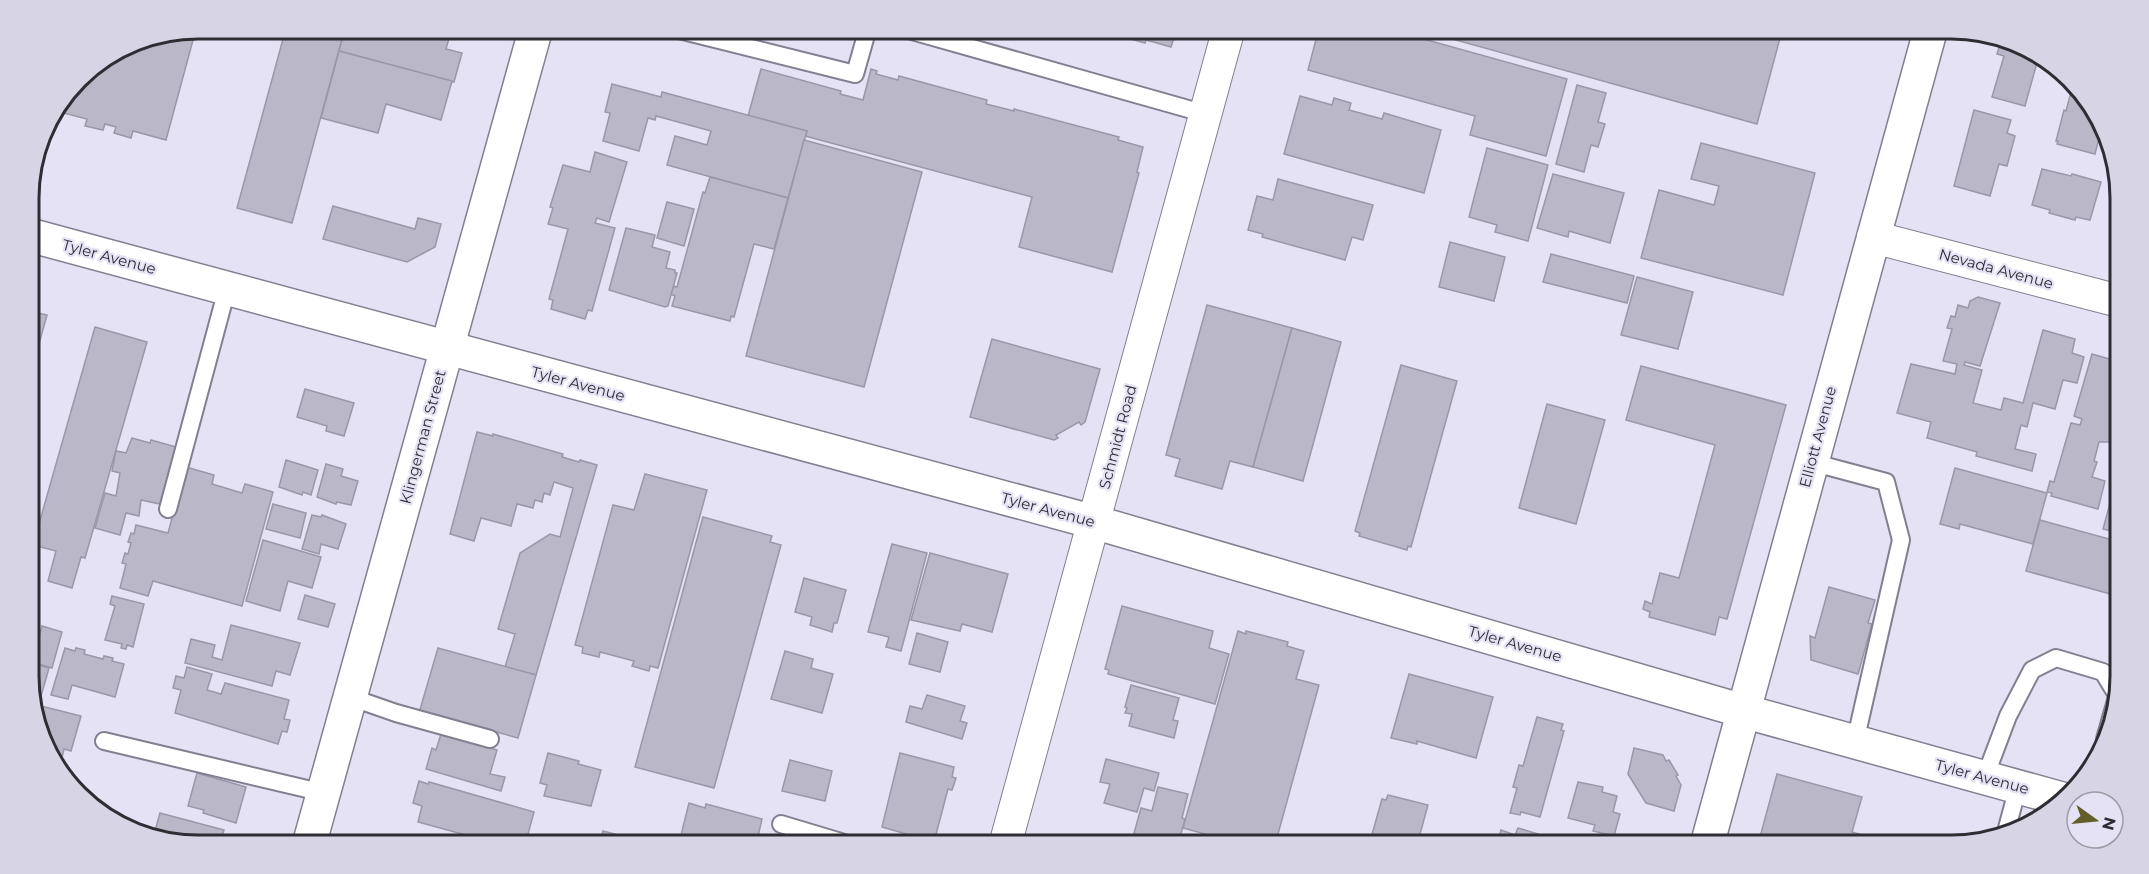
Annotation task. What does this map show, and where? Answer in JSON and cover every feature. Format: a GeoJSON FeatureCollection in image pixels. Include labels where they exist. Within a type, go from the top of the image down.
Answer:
{"type":"FeatureCollection","features":[{"type":"Feature","properties":{"kind":"main road","name":"Klingerman Street"},"geometry":{"type":"LineString","coordinates":[[312,835],[533,39]]}},
{"type":"Feature","properties":{"kind":"main road","name":"Elliott Avenue"},"geometry":{"type":"LineString","coordinates":[[1710,835],[1927,39]]}},
{"type":"Feature","properties":{"kind":"main road","name":"Tyler Avenue"},"geometry":{"type":"LineString","coordinates":[[39,238],[1094,522],[1743,711],[2054,797]]}},
{"type":"Feature","properties":{"kind":"street","name":"Schmidt Road"},"geometry":{"type":"LineString","coordinates":[[1008,835],[1226,39]]}},
{"type":"Feature","properties":{"kind":"street","name":"Nevada Avenue"},"geometry":{"type":"LineString","coordinates":[[1873,237],[2110,299]]}},
{"type":"Feature","properties":{"kind":"lane"},"geometry":{"type":"LineString","coordinates":[[715,39],[855,74],[865,39]]}},
{"type":"Feature","properties":{"kind":"lane"},"geometry":{"type":"LineString","coordinates":[[940,39],[1206,114]]}},
{"type":"Feature","properties":{"kind":"lane"},"geometry":{"type":"LineString","coordinates":[[168,508],[227,289]]}},
{"type":"Feature","properties":{"kind":"lane"},"geometry":{"type":"LineString","coordinates":[[1811,462],[1886,482],[1901,540],[1856,742]]}},
{"type":"Feature","properties":{"kind":"lane"},"geometry":{"type":"LineString","coordinates":[[1985,777],[2008,716],[2032,670],[2056,658],[2103,672],[2110,683]]}},
{"type":"Feature","properties":{"kind":"lane"},"geometry":{"type":"LineString","coordinates":[[350,697],[396,713],[490,739]]}},
{"type":"Feature","properties":{"kind":"lane"},"geometry":{"type":"LineString","coordinates":[[104,741],[324,793]]}},
{"type":"Feature","properties":{"kind":"lane"},"geometry":{"type":"LineString","coordinates":[[2008,824],[2019,787]]}},
{"type":"Feature","properties":{"kind":"lane"},"geometry":{"type":"LineString","coordinates":[[781,824],[818,835]]}},
{"type":"Feature","properties":{"kind":"building"},"geometry":{"type":"Polygon","coordinates":[[[193,39],[166,140],[133,131],[131,138],[114,133],[116,127],[105,124],[103,130],[85,126],[87,119],[64,113],[86,86],[110,66],[137,51],[157,44],[193,39]]]}},
{"type":"Feature","properties":{"kind":"building"},"geometry":{"type":"Polygon","coordinates":[[[283,39],[342,39],[292,223],[237,208],[283,39]]]}},
{"type":"Feature","properties":{"kind":"building"},"geometry":{"type":"Polygon","coordinates":[[[342,39],[449,39],[446,49],[462,53],[454,82],[339,51],[342,39]]]}},
{"type":"Feature","properties":{"kind":"building"},"geometry":{"type":"Polygon","coordinates":[[[1131,39],[1174,39],[1171,47],[1146,40],[1145,43],[1131,39]]]}},
{"type":"Feature","properties":{"kind":"building"},"geometry":{"type":"Polygon","coordinates":[[[1316,39],[1423,39],[1567,79],[1546,156],[1470,135],[1475,116],[1308,70],[1316,39]]]}},
{"type":"Feature","properties":{"kind":"building"},"geometry":{"type":"Polygon","coordinates":[[[1452,39],[1780,39],[1757,124],[1452,39]]]}},
{"type":"Feature","properties":{"kind":"building"},"geometry":{"type":"Polygon","coordinates":[[[1999,46],[2036,64],[2025,106],[1992,97],[2004,56],[1997,54],[1999,46]]]}},
{"type":"Feature","properties":{"kind":"building"},"geometry":{"type":"Polygon","coordinates":[[[339,51],[452,81],[441,120],[386,104],[378,133],[321,118],[339,51]]]}},
{"type":"Feature","properties":{"kind":"building"},"geometry":{"type":"Polygon","coordinates":[[[761,69],[841,91],[840,94],[863,100],[871,69],[877,71],[876,74],[898,80],[899,76],[987,100],[986,104],[1014,111],[1014,109],[1119,137],[1118,140],[1143,147],[1137,172],[1139,173],[1112,272],[1019,247],[1032,197],[805,136],[807,131],[748,116],[761,69]]]}},
{"type":"Feature","properties":{"kind":"building"},"geometry":{"type":"Polygon","coordinates":[[[612,84],[661,97],[662,92],[807,131],[788,198],[667,165],[675,136],[707,145],[711,131],[656,116],[655,120],[648,118],[639,151],[603,141],[610,113],[605,112],[612,84]]]}},
{"type":"Feature","properties":{"kind":"building"},"geometry":{"type":"Polygon","coordinates":[[[1577,85],[1606,93],[1598,122],[1605,124],[1598,147],[1591,145],[1584,172],[1556,164],[1577,85]]]}},
{"type":"Feature","properties":{"kind":"building"},"geometry":{"type":"Polygon","coordinates":[[[2070,94],[2083,110],[2099,139],[2095,154],[2057,144],[2064,110],[2066,111],[2070,94]]]}},
{"type":"Feature","properties":{"kind":"building"},"geometry":{"type":"Polygon","coordinates":[[[1300,96],[1332,105],[1334,98],[1351,103],[1349,110],[1382,119],[1384,113],[1441,130],[1424,193],[1284,154],[1300,96]]]}},
{"type":"Feature","properties":{"kind":"building"},"geometry":{"type":"Polygon","coordinates":[[[1974,110],[2011,120],[2007,133],[2015,136],[2007,166],[1999,164],[1990,196],[1954,186],[1974,110]]]}},
{"type":"Feature","properties":{"kind":"building"},"geometry":{"type":"Polygon","coordinates":[[[804,140],[922,172],[864,387],[746,356],[804,140]]]}},
{"type":"Feature","properties":{"kind":"building"},"geometry":{"type":"Polygon","coordinates":[[[1701,143],[1815,173],[1783,295],[1641,258],[1659,190],[1714,205],[1719,186],[1691,179],[1701,143]]]}},
{"type":"Feature","properties":{"kind":"building"},"geometry":{"type":"Polygon","coordinates":[[[1487,148],[1548,165],[1528,241],[1495,232],[1497,225],[1469,217],[1487,148]]]}},
{"type":"Feature","properties":{"kind":"building"},"geometry":{"type":"Polygon","coordinates":[[[595,152],[627,162],[609,222],[597,218],[595,223],[615,228],[592,311],[588,310],[585,319],[551,309],[553,300],[549,299],[568,229],[548,224],[553,208],[550,207],[563,165],[590,172],[595,152]]]}},
{"type":"Feature","properties":{"kind":"building"},"geometry":{"type":"Polygon","coordinates":[[[2042,169],[2101,182],[2090,220],[2076,217],[2075,220],[2049,213],[2050,210],[2032,205],[2042,169]]]}},
{"type":"Feature","properties":{"kind":"building"},"geometry":{"type":"Polygon","coordinates":[[[1553,174],[1624,193],[1610,243],[1569,231],[1568,237],[1537,228],[1553,174]]]}},
{"type":"Feature","properties":{"kind":"building"},"geometry":{"type":"Polygon","coordinates":[[[710,177],[788,198],[774,249],[754,244],[734,317],[731,316],[730,321],[672,306],[675,296],[671,294],[673,286],[677,287],[703,192],[705,193],[710,177]]]}},
{"type":"Feature","properties":{"kind":"building"},"geometry":{"type":"Polygon","coordinates":[[[1278,179],[1373,205],[1363,240],[1352,237],[1345,260],[1262,237],[1263,234],[1248,230],[1257,196],[1273,200],[1278,179]]]}},
{"type":"Feature","properties":{"kind":"building"},"geometry":{"type":"Polygon","coordinates":[[[667,202],[694,209],[684,246],[657,238],[667,202]]]}},
{"type":"Feature","properties":{"kind":"building"},"geometry":{"type":"Polygon","coordinates":[[[333,206],[415,229],[418,218],[441,224],[435,247],[407,262],[323,239],[333,206]]]}},
{"type":"Feature","properties":{"kind":"building"},"geometry":{"type":"Polygon","coordinates":[[[626,228],[655,235],[652,247],[670,252],[666,268],[675,270],[677,273],[668,306],[609,290],[626,228]]]}},
{"type":"Feature","properties":{"kind":"building"},"geometry":{"type":"Polygon","coordinates":[[[1450,242],[1505,257],[1494,301],[1439,287],[1450,242]]]}},
{"type":"Feature","properties":{"kind":"building"},"geometry":{"type":"Polygon","coordinates":[[[1551,254],[1634,276],[1627,303],[1543,282],[1551,254]]]}},
{"type":"Feature","properties":{"kind":"building"},"geometry":{"type":"Polygon","coordinates":[[[1637,277],[1693,292],[1678,349],[1621,335],[1637,277]]]}},
{"type":"Feature","properties":{"kind":"building"},"geometry":{"type":"Polygon","coordinates":[[[1978,297],[2000,303],[1980,366],[1965,362],[1964,365],[1982,370],[1973,403],[2001,410],[2004,398],[2023,403],[2043,330],[2075,339],[2072,353],[2084,357],[2077,383],[2063,380],[2055,409],[2033,403],[2027,427],[2021,425],[2015,449],[2036,454],[2032,471],[1976,456],[1977,452],[1927,438],[1931,422],[1897,413],[1911,364],[1955,374],[1957,364],[1943,361],[1952,329],[1947,328],[1951,316],[1955,317],[1958,305],[1968,308],[1970,301],[1978,297]]]}},
{"type":"Feature","properties":{"kind":"building"},"geometry":{"type":"Polygon","coordinates":[[[1207,305],[1292,328],[1253,467],[1230,461],[1222,489],[1175,476],[1180,459],[1166,455],[1207,305]]]}},
{"type":"Feature","properties":{"kind":"building"},"geometry":{"type":"Polygon","coordinates":[[[39,313],[47,315],[39,344],[39,313]]]}},
{"type":"Feature","properties":{"kind":"building"},"geometry":{"type":"Polygon","coordinates":[[[95,327],[147,342],[85,558],[81,557],[72,588],[48,581],[56,551],[39,547],[39,524],[95,327]]]}},
{"type":"Feature","properties":{"kind":"building"},"geometry":{"type":"Polygon","coordinates":[[[1292,328],[1341,342],[1303,481],[1253,467],[1292,328]]]}},
{"type":"Feature","properties":{"kind":"building"},"geometry":{"type":"Polygon","coordinates":[[[992,339],[1100,369],[1085,422],[1081,425],[1079,422],[1056,435],[1058,438],[1054,440],[970,417],[992,339]]]}},
{"type":"Feature","properties":{"kind":"building"},"geometry":{"type":"Polygon","coordinates":[[[2092,354],[2110,359],[2110,442],[2099,442],[2094,461],[2097,462],[2092,477],[2105,481],[2098,509],[2051,496],[2052,493],[2047,492],[2050,481],[2054,482],[2071,423],[2080,425],[2082,419],[2074,416],[2092,354]]]}},
{"type":"Feature","properties":{"kind":"building"},"geometry":{"type":"Polygon","coordinates":[[[1401,365],[1457,381],[1411,547],[1408,546],[1407,550],[1359,536],[1360,533],[1355,531],[1401,365]]]}},
{"type":"Feature","properties":{"kind":"building"},"geometry":{"type":"Polygon","coordinates":[[[1641,366],[1786,405],[1727,619],[1719,617],[1715,635],[1649,617],[1650,612],[1643,609],[1645,601],[1652,604],[1660,573],[1679,578],[1715,445],[1626,420],[1641,366]]]}},
{"type":"Feature","properties":{"kind":"building"},"geometry":{"type":"Polygon","coordinates":[[[305,389],[354,403],[344,436],[326,431],[327,426],[297,417],[305,389]]]}},
{"type":"Feature","properties":{"kind":"building"},"geometry":{"type":"Polygon","coordinates":[[[1547,404],[1605,420],[1576,524],[1519,508],[1547,404]]]}},
{"type":"Feature","properties":{"kind":"building"},"geometry":{"type":"Polygon","coordinates":[[[477,432],[493,436],[493,434],[563,454],[562,457],[597,465],[536,675],[505,667],[515,634],[498,629],[520,553],[550,534],[560,537],[573,488],[554,482],[550,495],[544,493],[542,502],[535,500],[533,508],[517,504],[511,526],[481,518],[474,541],[450,534],[477,432]]]}},
{"type":"Feature","properties":{"kind":"building"},"geometry":{"type":"Polygon","coordinates":[[[132,438],[150,443],[151,440],[176,447],[160,504],[141,500],[139,516],[126,513],[120,535],[95,528],[105,493],[116,496],[120,473],[112,471],[116,451],[126,453],[132,438]]]}},
{"type":"Feature","properties":{"kind":"building"},"geometry":{"type":"Polygon","coordinates":[[[286,460],[318,470],[311,495],[303,492],[302,495],[279,487],[286,460]]]}},
{"type":"Feature","properties":{"kind":"building"},"geometry":{"type":"Polygon","coordinates":[[[326,464],[343,469],[341,476],[358,481],[351,505],[337,502],[336,504],[317,497],[326,464]]]}},
{"type":"Feature","properties":{"kind":"building"},"geometry":{"type":"Polygon","coordinates":[[[186,467],[214,475],[212,484],[242,493],[245,484],[273,492],[242,606],[153,581],[148,596],[120,588],[126,564],[122,563],[125,553],[128,554],[131,533],[134,534],[136,525],[168,533],[186,467]]]}},
{"type":"Feature","properties":{"kind":"building"},"geometry":{"type":"Polygon","coordinates":[[[1955,468],[2047,493],[2033,544],[1960,524],[1959,529],[1940,524],[1955,468]]]}},
{"type":"Feature","properties":{"kind":"building"},"geometry":{"type":"Polygon","coordinates":[[[645,474],[707,490],[658,668],[650,666],[649,671],[632,666],[634,661],[600,652],[599,657],[582,653],[583,647],[575,645],[613,505],[634,510],[645,474]]]}},
{"type":"Feature","properties":{"kind":"building"},"geometry":{"type":"Polygon","coordinates":[[[2110,503],[2110,531],[2103,529],[2110,503]]]}},
{"type":"Feature","properties":{"kind":"building"},"geometry":{"type":"Polygon","coordinates":[[[273,504],[306,513],[300,538],[266,529],[273,504]]]}},
{"type":"Feature","properties":{"kind":"building"},"geometry":{"type":"Polygon","coordinates":[[[312,515],[321,517],[322,515],[346,524],[338,549],[321,544],[319,554],[302,549],[312,515]]]}},
{"type":"Feature","properties":{"kind":"building"},"geometry":{"type":"Polygon","coordinates":[[[703,517],[772,536],[770,542],[781,545],[714,788],[635,767],[703,517]]]}},
{"type":"Feature","properties":{"kind":"building"},"geometry":{"type":"Polygon","coordinates":[[[2040,520],[2110,539],[2110,594],[2026,571],[2040,520]]]}},
{"type":"Feature","properties":{"kind":"building"},"geometry":{"type":"Polygon","coordinates":[[[263,540],[321,557],[312,588],[288,581],[280,611],[246,601],[263,540]]]}},
{"type":"Feature","properties":{"kind":"building"},"geometry":{"type":"Polygon","coordinates":[[[892,544],[927,553],[901,651],[886,647],[889,637],[868,632],[892,544]]]}},
{"type":"Feature","properties":{"kind":"building"},"geometry":{"type":"Polygon","coordinates":[[[930,553],[1008,574],[992,632],[962,624],[960,631],[911,620],[930,553]]]}},
{"type":"Feature","properties":{"kind":"building"},"geometry":{"type":"Polygon","coordinates":[[[804,578],[846,590],[837,623],[834,623],[832,632],[810,625],[812,617],[795,612],[804,578]]]}},
{"type":"Feature","properties":{"kind":"building"},"geometry":{"type":"Polygon","coordinates":[[[1829,587],[1875,600],[1868,623],[1872,624],[1858,674],[1811,660],[1810,636],[1815,638],[1829,587]]]}},
{"type":"Feature","properties":{"kind":"building"},"geometry":{"type":"Polygon","coordinates":[[[305,595],[335,604],[328,627],[298,619],[305,595]]]}},
{"type":"Feature","properties":{"kind":"building"},"geometry":{"type":"Polygon","coordinates":[[[112,596],[144,604],[133,647],[127,645],[126,649],[121,648],[122,644],[105,640],[115,606],[110,604],[112,596]]]}},
{"type":"Feature","properties":{"kind":"building"},"geometry":{"type":"Polygon","coordinates":[[[1122,606],[1213,631],[1209,648],[1229,654],[1215,704],[1108,674],[1109,670],[1105,669],[1122,606]]]}},
{"type":"Feature","properties":{"kind":"building"},"geometry":{"type":"Polygon","coordinates":[[[231,625],[300,643],[290,675],[276,671],[272,686],[185,663],[191,639],[215,645],[212,657],[222,660],[231,625]]]}},
{"type":"Feature","properties":{"kind":"building"},"geometry":{"type":"Polygon","coordinates":[[[42,626],[62,632],[52,668],[39,664],[39,637],[42,626]]]}},
{"type":"Feature","properties":{"kind":"building"},"geometry":{"type":"Polygon","coordinates":[[[1238,631],[1288,642],[1287,646],[1304,651],[1296,679],[1319,685],[1278,835],[1209,835],[1183,828],[1238,631]]]}},
{"type":"Feature","properties":{"kind":"building"},"geometry":{"type":"Polygon","coordinates":[[[917,633],[948,642],[940,672],[909,664],[917,633]]]}},
{"type":"Feature","properties":{"kind":"building"},"geometry":{"type":"Polygon","coordinates":[[[65,648],[75,651],[76,648],[85,650],[84,654],[103,659],[104,656],[113,658],[112,661],[124,664],[115,697],[72,685],[68,699],[51,695],[65,648]]]}},
{"type":"Feature","properties":{"kind":"building"},"geometry":{"type":"Polygon","coordinates":[[[438,648],[536,675],[518,738],[464,723],[463,726],[419,713],[438,648]]]}},
{"type":"Feature","properties":{"kind":"building"},"geometry":{"type":"Polygon","coordinates":[[[785,651],[813,659],[811,668],[833,674],[822,713],[771,699],[785,651]]]}},
{"type":"Feature","properties":{"kind":"building"},"geometry":{"type":"Polygon","coordinates":[[[39,665],[49,668],[40,696],[39,665]]]}},
{"type":"Feature","properties":{"kind":"building"},"geometry":{"type":"Polygon","coordinates":[[[187,667],[212,674],[207,690],[221,694],[225,683],[289,700],[284,719],[290,720],[287,732],[282,731],[278,744],[175,713],[181,690],[173,688],[176,676],[184,678],[187,667]]]}},
{"type":"Feature","properties":{"kind":"building"},"geometry":{"type":"Polygon","coordinates":[[[1409,674],[1493,697],[1476,758],[1417,741],[1417,744],[1391,738],[1409,674]]]}},
{"type":"Feature","properties":{"kind":"building"},"geometry":{"type":"Polygon","coordinates":[[[1131,685],[1179,698],[1173,720],[1178,721],[1174,738],[1129,726],[1132,714],[1125,713],[1127,708],[1125,707],[1131,685]]]}},
{"type":"Feature","properties":{"kind":"building"},"geometry":{"type":"Polygon","coordinates":[[[927,695],[965,706],[960,721],[967,723],[962,739],[906,722],[910,706],[922,709],[927,695]]]}},
{"type":"Feature","properties":{"kind":"building"},"geometry":{"type":"Polygon","coordinates":[[[42,706],[81,716],[71,751],[64,749],[62,757],[47,727],[42,706]]]}},
{"type":"Feature","properties":{"kind":"building"},"geometry":{"type":"Polygon","coordinates":[[[1537,717],[1563,724],[1561,730],[1564,731],[1540,817],[1521,812],[1520,815],[1510,813],[1517,788],[1513,787],[1519,765],[1523,766],[1537,717]]]}},
{"type":"Feature","properties":{"kind":"building"},"geometry":{"type":"Polygon","coordinates":[[[441,734],[497,750],[490,774],[505,777],[501,791],[426,769],[432,748],[436,750],[441,734]]]}},
{"type":"Feature","properties":{"kind":"building"},"geometry":{"type":"Polygon","coordinates":[[[1634,748],[1663,755],[1666,761],[1669,760],[1681,785],[1674,811],[1646,803],[1628,774],[1634,748]]]}},
{"type":"Feature","properties":{"kind":"building"},"geometry":{"type":"Polygon","coordinates":[[[548,753],[579,761],[578,764],[601,770],[591,806],[544,796],[547,785],[540,783],[548,753]]]}},
{"type":"Feature","properties":{"kind":"building"},"geometry":{"type":"Polygon","coordinates":[[[900,753],[954,767],[952,777],[956,778],[952,790],[948,789],[936,835],[910,835],[882,827],[900,753]]]}},
{"type":"Feature","properties":{"kind":"building"},"geometry":{"type":"Polygon","coordinates":[[[1106,759],[1159,773],[1154,791],[1144,788],[1137,812],[1104,803],[1110,784],[1100,782],[1106,759]]]}},
{"type":"Feature","properties":{"kind":"building"},"geometry":{"type":"Polygon","coordinates":[[[790,760],[832,771],[825,801],[782,791],[790,760]]]}},
{"type":"Feature","properties":{"kind":"building"},"geometry":{"type":"Polygon","coordinates":[[[197,773],[246,787],[236,823],[188,806],[197,773]]]}},
{"type":"Feature","properties":{"kind":"building"},"geometry":{"type":"Polygon","coordinates":[[[1777,774],[1862,797],[1852,832],[1862,835],[1761,835],[1777,774]]]}},
{"type":"Feature","properties":{"kind":"building"},"geometry":{"type":"Polygon","coordinates":[[[419,781],[534,812],[528,835],[465,835],[418,822],[422,806],[413,803],[419,781]]]}},
{"type":"Feature","properties":{"kind":"building"},"geometry":{"type":"Polygon","coordinates":[[[1578,782],[1603,787],[1602,792],[1617,796],[1613,812],[1620,814],[1614,835],[1593,831],[1595,825],[1568,818],[1578,782]]]}},
{"type":"Feature","properties":{"kind":"building"},"geometry":{"type":"Polygon","coordinates":[[[1158,787],[1188,794],[1181,835],[1134,835],[1141,808],[1152,811],[1158,787]]]}},
{"type":"Feature","properties":{"kind":"building"},"geometry":{"type":"Polygon","coordinates":[[[1388,795],[1428,805],[1420,835],[1372,835],[1382,799],[1386,800],[1388,795]]]}},
{"type":"Feature","properties":{"kind":"building"},"geometry":{"type":"Polygon","coordinates":[[[689,803],[705,808],[706,804],[762,819],[758,835],[681,835],[689,803]]]}},
{"type":"Feature","properties":{"kind":"building"},"geometry":{"type":"Polygon","coordinates":[[[160,813],[224,830],[222,835],[188,835],[155,829],[160,813]]]}},
{"type":"Feature","properties":{"kind":"building"},"geometry":{"type":"Polygon","coordinates":[[[1518,828],[1538,834],[1538,835],[1515,835],[1518,828]]]}},
{"type":"Feature","properties":{"kind":"building"},"geometry":{"type":"Polygon","coordinates":[[[1501,830],[1515,835],[1500,835],[1501,830]]]}},
{"type":"Feature","properties":{"kind":"building"},"geometry":{"type":"Polygon","coordinates":[[[603,831],[618,835],[602,835],[603,831]]]}}]}
